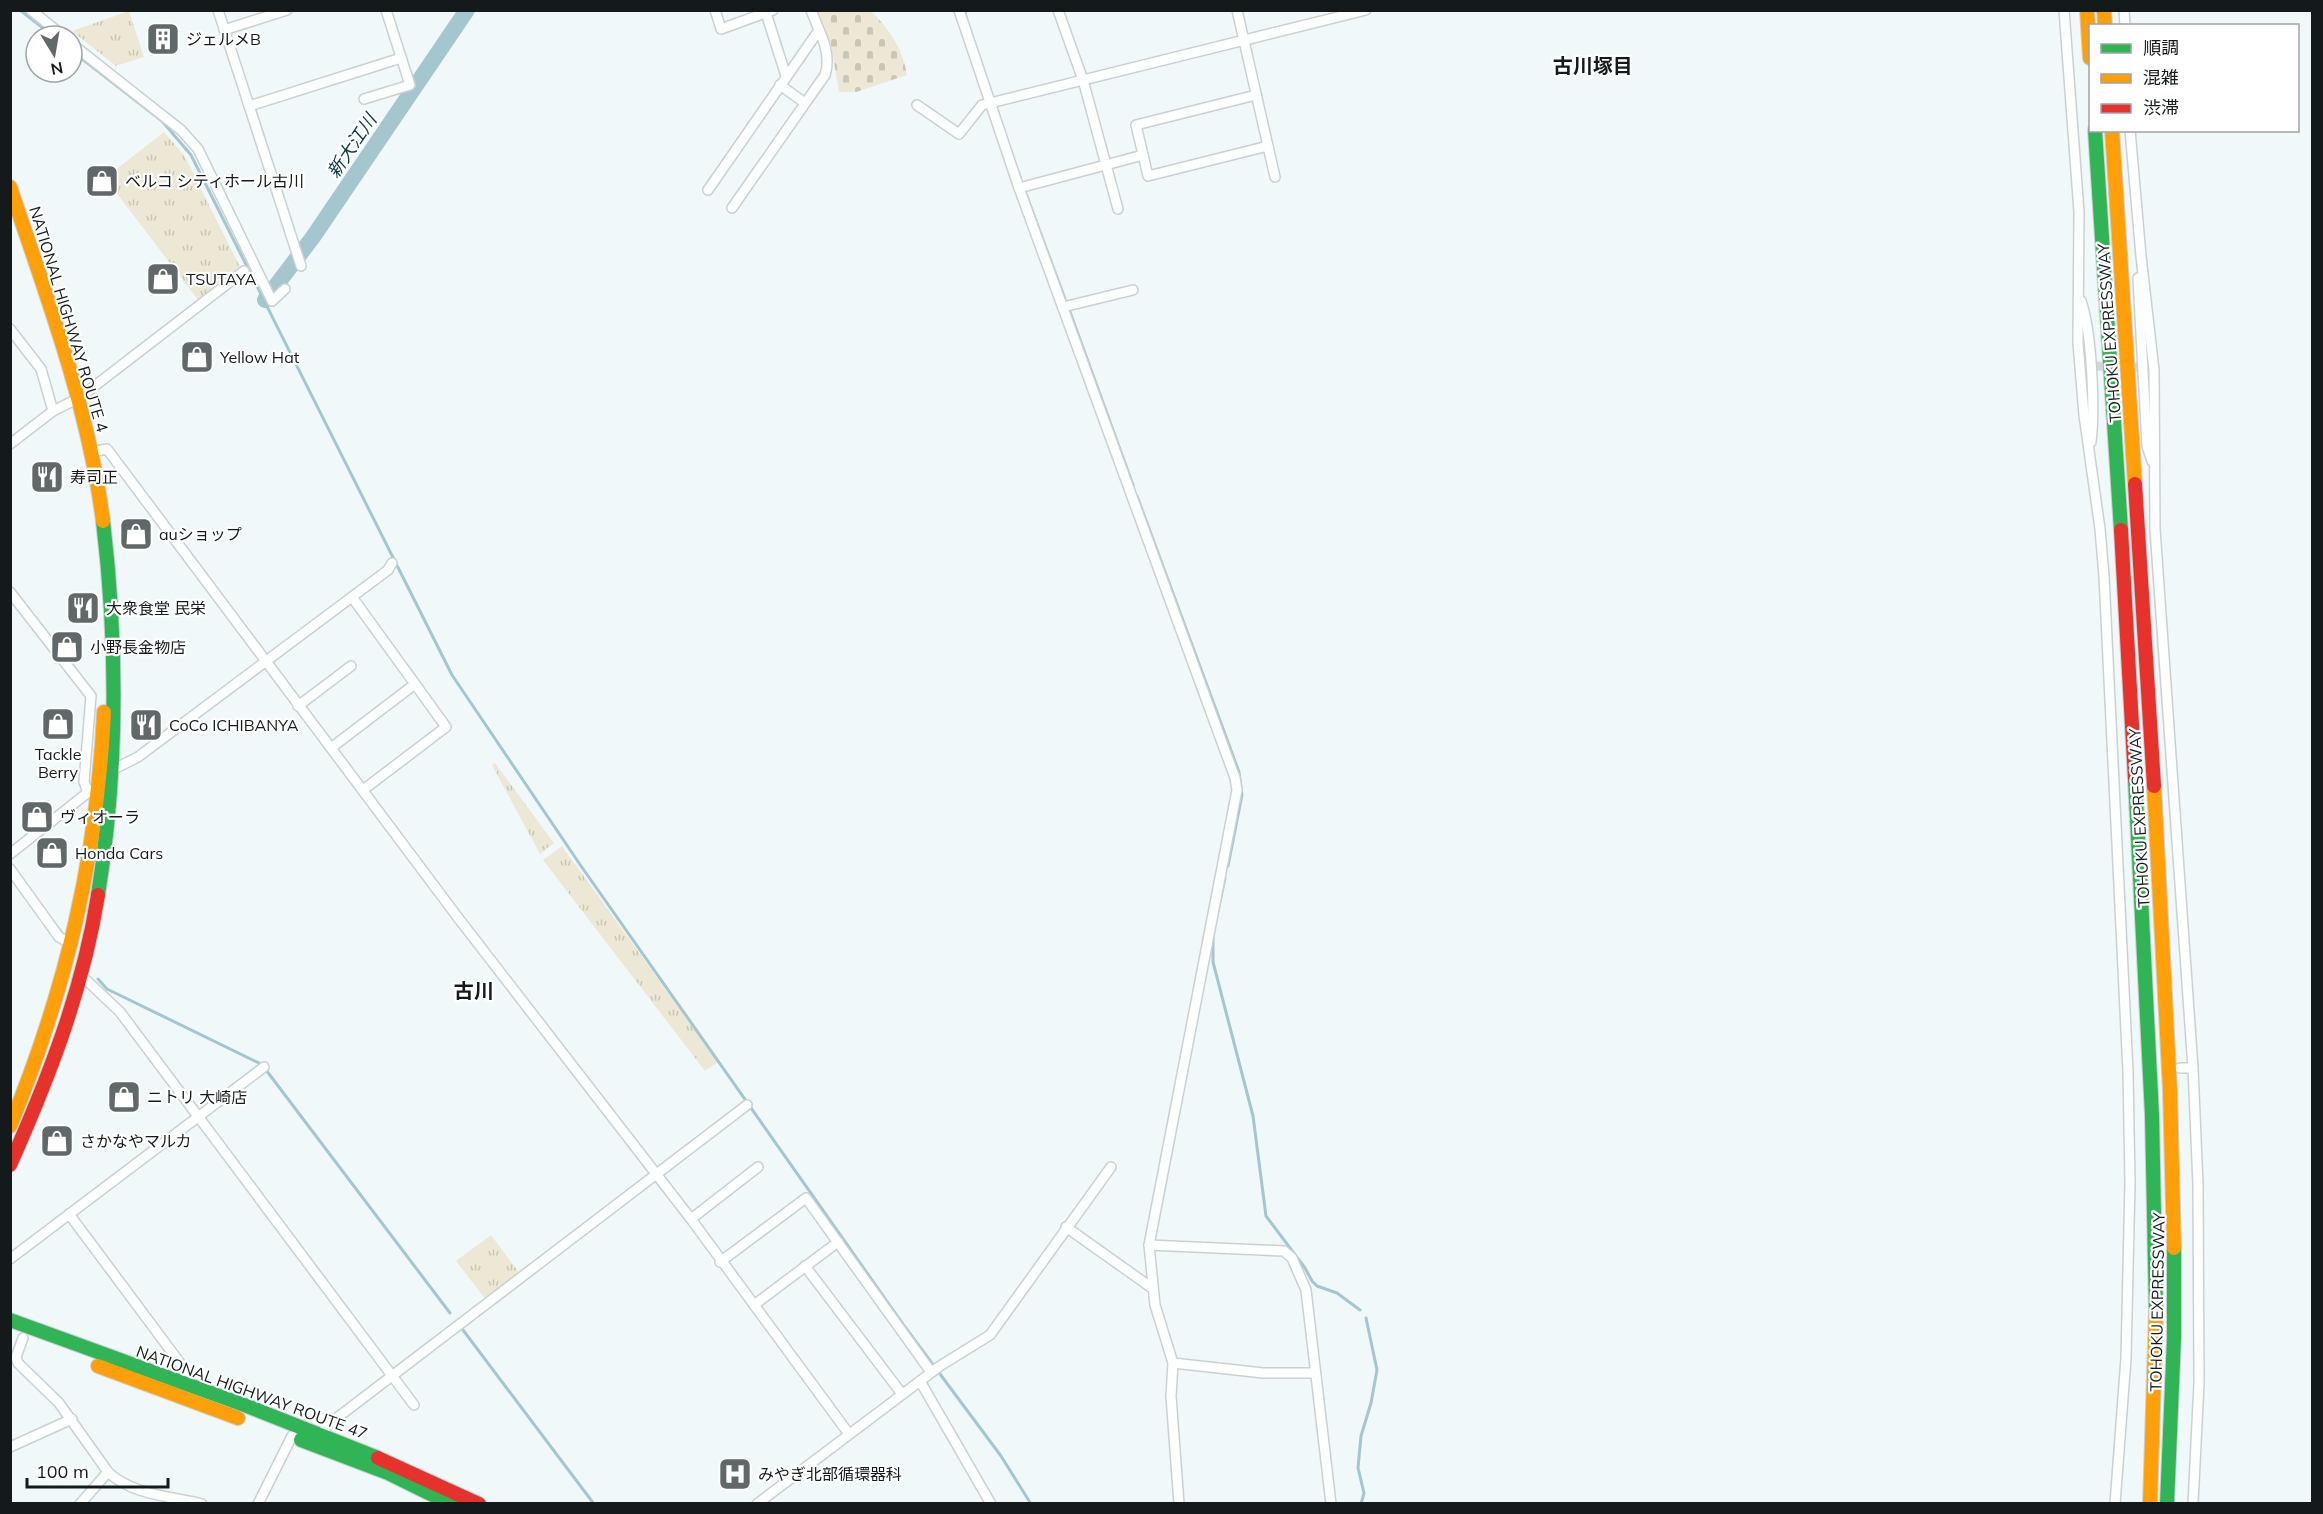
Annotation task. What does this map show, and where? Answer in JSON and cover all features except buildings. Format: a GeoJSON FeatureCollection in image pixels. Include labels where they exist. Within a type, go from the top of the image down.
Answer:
{"type":"FeatureCollection","features":[{"type":"Feature","properties":{"kind":"highway"},"geometry":{"type":"LineString","coordinates":[[2087,10],[2089,34]]}},
{"type":"Feature","properties":{"kind":"highway","name":"TOHOKU EXPRESSWAY"},"geometry":{"type":"LineString","coordinates":[[2095,132],[2120,503],[2152,1101],[2157,1231],[2157,1383],[2150,1503]]}},
{"type":"Feature","properties":{"kind":"highway","name":"TOHOKU EXPRESSWAY"},"geometry":{"type":"LineString","coordinates":[[2112,132],[2138,525],[2170,1097],[2175,1313],[2167,1503]]}},
{"type":"Feature","properties":{"kind":"highway","name":"NATIONAL HIGHWAY ROUTE 4"},"geometry":{"type":"LineString","coordinates":[[10,187],[73,400],[99,574],[105,663],[99,782],[85,882],[51,1021],[32,1076],[10,1126]]}},
{"type":"Feature","properties":{"kind":"highway","name":"NATIONAL HIGHWAY ROUTE 4"},"geometry":{"type":"LineString","coordinates":[[10,218],[92,452],[112,575],[115,665],[114,769],[101,885],[82,976],[45,1086],[10,1165]]}},
{"type":"Feature","properties":{"kind":"highway","name":"NATIONAL HIGHWAY ROUTE 47"},"geometry":{"type":"LineString","coordinates":[[10,1320],[324,1435],[420,1474],[478,1503]]}},
{"type":"Feature","properties":{"kind":"highway","name":"NATIONAL HIGHWAY ROUTE 47"},"geometry":{"type":"LineString","coordinates":[[17,1336],[292,1436],[388,1473],[451,1503]]}},
{"type":"Feature","properties":{"kind":"street"},"geometry":{"type":"LineString","coordinates":[[31,10],[48,24]]}},
{"type":"Feature","properties":{"kind":"street"},"geometry":{"type":"LineString","coordinates":[[218,10],[301,265]]}},
{"type":"Feature","properties":{"kind":"street"},"geometry":{"type":"LineString","coordinates":[[224,30],[287,10]]}},
{"type":"Feature","properties":{"kind":"street"},"geometry":{"type":"LineString","coordinates":[[364,99],[410,84],[386,10]]}},
{"type":"Feature","properties":{"kind":"street"},"geometry":{"type":"LineString","coordinates":[[714,10],[721,29],[769,12],[786,76]]}},
{"type":"Feature","properties":{"kind":"street"},"geometry":{"type":"LineString","coordinates":[[732,207],[825,75],[828,66],[825,44],[812,10]]}},
{"type":"Feature","properties":{"kind":"street"},"geometry":{"type":"LineString","coordinates":[[959,10],[1019,188],[1233,767],[1237,790],[1149,1245],[1152,1288],[1173,1363],[1171,1396],[1179,1503]]}},
{"type":"Feature","properties":{"kind":"street"},"geometry":{"type":"LineString","coordinates":[[1058,10],[1083,80],[1118,209]]}},
{"type":"Feature","properties":{"kind":"street"},"geometry":{"type":"LineString","coordinates":[[1237,10],[1275,177]]}},
{"type":"Feature","properties":{"kind":"street"},"geometry":{"type":"LineString","coordinates":[[917,105],[959,134],[982,105],[1366,10]]}},
{"type":"Feature","properties":{"kind":"street"},"geometry":{"type":"LineString","coordinates":[[2064,10],[2076,149],[2078,343],[2104,576],[2133,1071],[2129,1267],[2115,1503]]}},
{"type":"Feature","properties":{"kind":"street"},"geometry":{"type":"LineString","coordinates":[[708,190],[819,30]]}},
{"type":"Feature","properties":{"kind":"street"},"geometry":{"type":"LineString","coordinates":[[84,53],[181,130],[198,149],[263,279],[278,295]]}},
{"type":"Feature","properties":{"kind":"street"},"geometry":{"type":"LineString","coordinates":[[249,106],[401,58]]}},
{"type":"Feature","properties":{"kind":"street"},"geometry":{"type":"LineString","coordinates":[[780,85],[805,103]]}},
{"type":"Feature","properties":{"kind":"street"},"geometry":{"type":"LineString","coordinates":[[1256,95],[1136,125],[1143,155],[1148,176],[1268,146]]}},
{"type":"Feature","properties":{"kind":"street"},"geometry":{"type":"LineString","coordinates":[[2130,132],[2154,370],[2156,540],[2193,1068],[2198,1185],[2199,1383],[2193,1503]]}},
{"type":"Feature","properties":{"kind":"street"},"geometry":{"type":"LineString","coordinates":[[1019,188],[1143,155]]}},
{"type":"Feature","properties":{"kind":"street"},"geometry":{"type":"LineString","coordinates":[[2141,255],[2137,262],[2139,368],[2147,447],[2155,473]]}},
{"type":"Feature","properties":{"kind":"street"},"geometry":{"type":"LineString","coordinates":[[10,444],[53,411],[73,400],[244,271]]}},
{"type":"Feature","properties":{"kind":"street"},"geometry":{"type":"LineString","coordinates":[[1063,307],[1133,290]]}},
{"type":"Feature","properties":{"kind":"street"},"geometry":{"type":"LineString","coordinates":[[2078,295],[2085,315],[2092,366],[2093,427],[2090,454]]}},
{"type":"Feature","properties":{"kind":"street"},"geometry":{"type":"LineString","coordinates":[[10,328],[41,369],[53,411]]}},
{"type":"Feature","properties":{"kind":"street"},"geometry":{"type":"LineString","coordinates":[[92,452],[107,449],[261,653],[264,662],[690,1219],[849,1434]]}},
{"type":"Feature","properties":{"kind":"street"},"geometry":{"type":"LineString","coordinates":[[114,769],[138,757],[388,570],[392,563]]}},
{"type":"Feature","properties":{"kind":"street"},"geometry":{"type":"LineString","coordinates":[[10,592],[91,696],[84,782],[88,792]]}},
{"type":"Feature","properties":{"kind":"street"},"geometry":{"type":"LineString","coordinates":[[352,597],[446,727],[363,789]]}},
{"type":"Feature","properties":{"kind":"street"},"geometry":{"type":"LineString","coordinates":[[298,706],[351,666]]}},
{"type":"Feature","properties":{"kind":"street"},"geometry":{"type":"LineString","coordinates":[[331,748],[415,684]]}},
{"type":"Feature","properties":{"kind":"street"},"geometry":{"type":"LineString","coordinates":[[10,854],[99,782]]}},
{"type":"Feature","properties":{"kind":"street"},"geometry":{"type":"LineString","coordinates":[[10,869],[59,937],[70,943]]}},
{"type":"Feature","properties":{"kind":"street"},"geometry":{"type":"LineString","coordinates":[[82,976],[120,1012],[414,1405]]}},
{"type":"Feature","properties":{"kind":"street"},"geometry":{"type":"LineString","coordinates":[[10,1258],[264,1067]]}},
{"type":"Feature","properties":{"kind":"street"},"geometry":{"type":"LineString","coordinates":[[2180,1068],[2193,1068]]}},
{"type":"Feature","properties":{"kind":"street"},"geometry":{"type":"LineString","coordinates":[[324,1435],[325,1427],[747,1105]]}},
{"type":"Feature","properties":{"kind":"street"},"geometry":{"type":"LineString","coordinates":[[690,1219],[758,1167]]}},
{"type":"Feature","properties":{"kind":"street"},"geometry":{"type":"LineString","coordinates":[[757,1503],[934,1370],[990,1335],[1111,1167]]}},
{"type":"Feature","properties":{"kind":"street"},"geometry":{"type":"LineString","coordinates":[[720,1262],[806,1198],[934,1370]]}},
{"type":"Feature","properties":{"kind":"street"},"geometry":{"type":"LineString","coordinates":[[69,1214],[183,1366],[191,1387]]}},
{"type":"Feature","properties":{"kind":"street"},"geometry":{"type":"LineString","coordinates":[[1066,1227],[1152,1288]]}},
{"type":"Feature","properties":{"kind":"street"},"geometry":{"type":"LineString","coordinates":[[754,1305],[837,1242]]}},
{"type":"Feature","properties":{"kind":"street"},"geometry":{"type":"LineString","coordinates":[[1149,1245],[1284,1251],[1292,1258],[1306,1290],[1331,1503]]}},
{"type":"Feature","properties":{"kind":"street"},"geometry":{"type":"LineString","coordinates":[[805,1266],[902,1394]]}},
{"type":"Feature","properties":{"kind":"street"},"geometry":{"type":"LineString","coordinates":[[17,1336],[18,1364],[42,1383],[72,1419],[108,1472],[124,1485],[202,1503]]}},
{"type":"Feature","properties":{"kind":"street"},"geometry":{"type":"LineString","coordinates":[[1173,1363],[1263,1373],[1315,1373]]}},
{"type":"Feature","properties":{"kind":"street"},"geometry":{"type":"LineString","coordinates":[[920,1381],[991,1503]]}},
{"type":"Feature","properties":{"kind":"street"},"geometry":{"type":"LineString","coordinates":[[10,1447],[72,1419]]}},
{"type":"Feature","properties":{"kind":"street"},"geometry":{"type":"LineString","coordinates":[[258,1503],[292,1436]]}},
{"type":"Feature","properties":{"kind":"street"},"geometry":{"type":"LineString","coordinates":[[80,1503],[108,1472]]}},
{"type":"Feature","properties":{"kind":"green space"},"geometry":{"type":"Polygon","coordinates":[[[129,11],[144,57],[116,66],[84,41],[84,27],[129,11]]]}},
{"type":"Feature","properties":{"kind":"green space"},"geometry":{"type":"Polygon","coordinates":[[[818,11],[871,11],[895,40],[907,75],[856,92],[839,92],[831,45],[818,11]]]}},
{"type":"Feature","properties":{"kind":"green space"},"geometry":{"type":"Polygon","coordinates":[[[164,132],[184,155],[240,267],[198,300],[105,178],[164,132]]]}},
{"type":"Feature","properties":{"kind":"green space"},"geometry":{"type":"Polygon","coordinates":[[[495,763],[554,843],[540,854],[492,765],[495,763]]]}},
{"type":"Feature","properties":{"kind":"green space"},"geometry":{"type":"Polygon","coordinates":[[[562,846],[718,1062],[705,1071],[543,860],[562,846]]]}},
{"type":"Feature","properties":{"kind":"green space"},"geometry":{"type":"Polygon","coordinates":[[[491,1235],[521,1275],[487,1301],[456,1261],[491,1235]]]}},
{"type":"Feature","properties":{"kind":"waterway"},"geometry":{"type":"LineString","coordinates":[[20,10],[38,24]]}},
{"type":"Feature","properties":{"kind":"waterway","name":"新大江川"},"geometry":{"type":"LineString","coordinates":[[265,300],[313,237],[467,10]]}},
{"type":"Feature","properties":{"kind":"waterway"},"geometry":{"type":"LineString","coordinates":[[965,10],[966,18]]}},
{"type":"Feature","properties":{"kind":"waterway"},"geometry":{"type":"LineString","coordinates":[[84,60],[162,121],[191,155],[452,675],[581,866],[905,1327],[1001,1456],[1031,1504]]}},
{"type":"Feature","properties":{"kind":"waterway"},"geometry":{"type":"LineString","coordinates":[[1016,167],[1020,176]]}},
{"type":"Feature","properties":{"kind":"waterway"},"geometry":{"type":"LineString","coordinates":[[1026,194],[1065,299]]}},
{"type":"Feature","properties":{"kind":"waterway"},"geometry":{"type":"LineString","coordinates":[[1070,312],[1133,485]]}},
{"type":"Feature","properties":{"kind":"waterway"},"geometry":{"type":"LineString","coordinates":[[1137,496],[1239,772],[1242,795],[1228,866]]}},
{"type":"Feature","properties":{"kind":"waterway"},"geometry":{"type":"LineString","coordinates":[[1216,920],[1225,878]]}},
{"type":"Feature","properties":{"kind":"waterway"},"geometry":{"type":"LineString","coordinates":[[55,924],[61,932]]}},
{"type":"Feature","properties":{"kind":"waterway"},"geometry":{"type":"LineString","coordinates":[[1213,938],[1213,962],[1253,1116],[1266,1216],[1312,1281],[1317,1286],[1337,1293],[1360,1310]]}},
{"type":"Feature","properties":{"kind":"waterway"},"geometry":{"type":"LineString","coordinates":[[98,979],[107,989],[261,1064]]}},
{"type":"Feature","properties":{"kind":"waterway"},"geometry":{"type":"LineString","coordinates":[[266,1070],[450,1313]]}},
{"type":"Feature","properties":{"kind":"waterway"},"geometry":{"type":"LineString","coordinates":[[1361,1504],[1364,1493],[1358,1468],[1361,1436],[1371,1403],[1377,1370],[1366,1318]]}},
{"type":"Feature","properties":{"kind":"waterway"},"geometry":{"type":"LineString","coordinates":[[463,1330],[594,1504]]}},
{"type":"Feature","properties":{"kind":"tunnel"},"geometry":{"type":"LineString","coordinates":[[2094,366],[2137,367]]}},
{"type":"Feature","properties":{"kind":"traffic: fast"},"geometry":{"type":"LineString","coordinates":[[2095,132],[2121,530]]}},
{"type":"Feature","properties":{"kind":"traffic: fast"},"geometry":{"type":"LineString","coordinates":[[98,895],[109,802],[114,708],[111,615],[103,521]]}},
{"type":"Feature","properties":{"kind":"traffic: fast"},"geometry":{"type":"LineString","coordinates":[[2135,779],[2152,1115],[2156,1312]]}},
{"type":"Feature","properties":{"kind":"traffic: fast"},"geometry":{"type":"LineString","coordinates":[[2167,1504],[2174,1338],[2174,1248]]}},
{"type":"Feature","properties":{"kind":"traffic: fast"},"geometry":{"type":"LineString","coordinates":[[10,1320],[247,1406],[378,1458]]}},
{"type":"Feature","properties":{"kind":"traffic: fast"},"geometry":{"type":"LineString","coordinates":[[301,1440],[388,1473],[451,1504]]}},
{"type":"Feature","properties":{"kind":"traffic: slow"},"geometry":{"type":"LineString","coordinates":[[2087,10],[2089,42]]}},
{"type":"Feature","properties":{"kind":"traffic: slow"},"geometry":{"type":"LineString","coordinates":[[2104,10],[2105,24]]}},
{"type":"Feature","properties":{"kind":"traffic: slow"},"geometry":{"type":"LineString","coordinates":[[2112,132],[2135,484]]}},
{"type":"Feature","properties":{"kind":"traffic: slow"},"geometry":{"type":"LineString","coordinates":[[10,187],[52,310],[77,393],[103,521]]}},
{"type":"Feature","properties":{"kind":"traffic: slow"},"geometry":{"type":"LineString","coordinates":[[10,1126],[47,1025],[63,974],[75,923],[94,820],[104,712]]}},
{"type":"Feature","properties":{"kind":"traffic: slow"},"geometry":{"type":"LineString","coordinates":[[2154,786],[2170,1090],[2174,1248]]}},
{"type":"Feature","properties":{"kind":"traffic: slow"},"geometry":{"type":"LineString","coordinates":[[2150,1504],[2156,1312]]}},
{"type":"Feature","properties":{"kind":"traffic: slow"},"geometry":{"type":"LineString","coordinates":[[98,1366],[238,1418]]}},
{"type":"Feature","properties":{"kind":"traffic: jam"},"geometry":{"type":"LineString","coordinates":[[2135,484],[2154,786]]}},
{"type":"Feature","properties":{"kind":"traffic: jam"},"geometry":{"type":"LineString","coordinates":[[2121,530],[2135,779]]}},
{"type":"Feature","properties":{"kind":"traffic: jam"},"geometry":{"type":"LineString","coordinates":[[10,1165],[63,1033],[92,930],[98,895]]}},
{"type":"Feature","properties":{"kind":"traffic: jam"},"geometry":{"type":"LineString","coordinates":[[378,1458],[479,1504]]}},
{"type":"Feature","properties":{"kind":"place","name":"ジェルメB"},"geometry":{"type":"Point","coordinates":[163,39]}},
{"type":"Feature","properties":{"kind":"place","name":"ベルコ シティホール古川"},"geometry":{"type":"Point","coordinates":[102,181]}},
{"type":"Feature","properties":{"kind":"place","name":"TSUTAYA"},"geometry":{"type":"Point","coordinates":[163,279]}},
{"type":"Feature","properties":{"kind":"place","name":"Yellow Hat"},"geometry":{"type":"Point","coordinates":[197,357]}},
{"type":"Feature","properties":{"kind":"place","name":"寿司正"},"geometry":{"type":"Point","coordinates":[47,477]}},
{"type":"Feature","properties":{"kind":"place","name":"auショップ"},"geometry":{"type":"Point","coordinates":[136,534]}},
{"type":"Feature","properties":{"kind":"place","name":"大衆食堂 民栄"},"geometry":{"type":"Point","coordinates":[83,608]}},
{"type":"Feature","properties":{"kind":"place","name":"小野長金物店"},"geometry":{"type":"Point","coordinates":[67,647]}},
{"type":"Feature","properties":{"kind":"place","name":"Tackle Berry"},"geometry":{"type":"Point","coordinates":[58,724]}},
{"type":"Feature","properties":{"kind":"place","name":"CoCo ICHIBANYA"},"geometry":{"type":"Point","coordinates":[146,725]}},
{"type":"Feature","properties":{"kind":"place","name":"ヴィオーラ"},"geometry":{"type":"Point","coordinates":[37,817]}},
{"type":"Feature","properties":{"kind":"place","name":"Honda Cars"},"geometry":{"type":"Point","coordinates":[52,853]}},
{"type":"Feature","properties":{"kind":"place","name":"ニトリ 大崎店"},"geometry":{"type":"Point","coordinates":[124,1097]}},
{"type":"Feature","properties":{"kind":"place","name":"さかなやマルカ"},"geometry":{"type":"Point","coordinates":[57,1141]}},
{"type":"Feature","properties":{"kind":"place","name":"みやぎ北部循環器科"},"geometry":{"type":"Point","coordinates":[735,1474]}},
{"type":"Feature","properties":{"kind":"district","name":"古川塚目"},"geometry":{"type":"Point","coordinates":[1593,66]}},
{"type":"Feature","properties":{"kind":"district","name":"古川"},"geometry":{"type":"Point","coordinates":[474,991]}}]}
